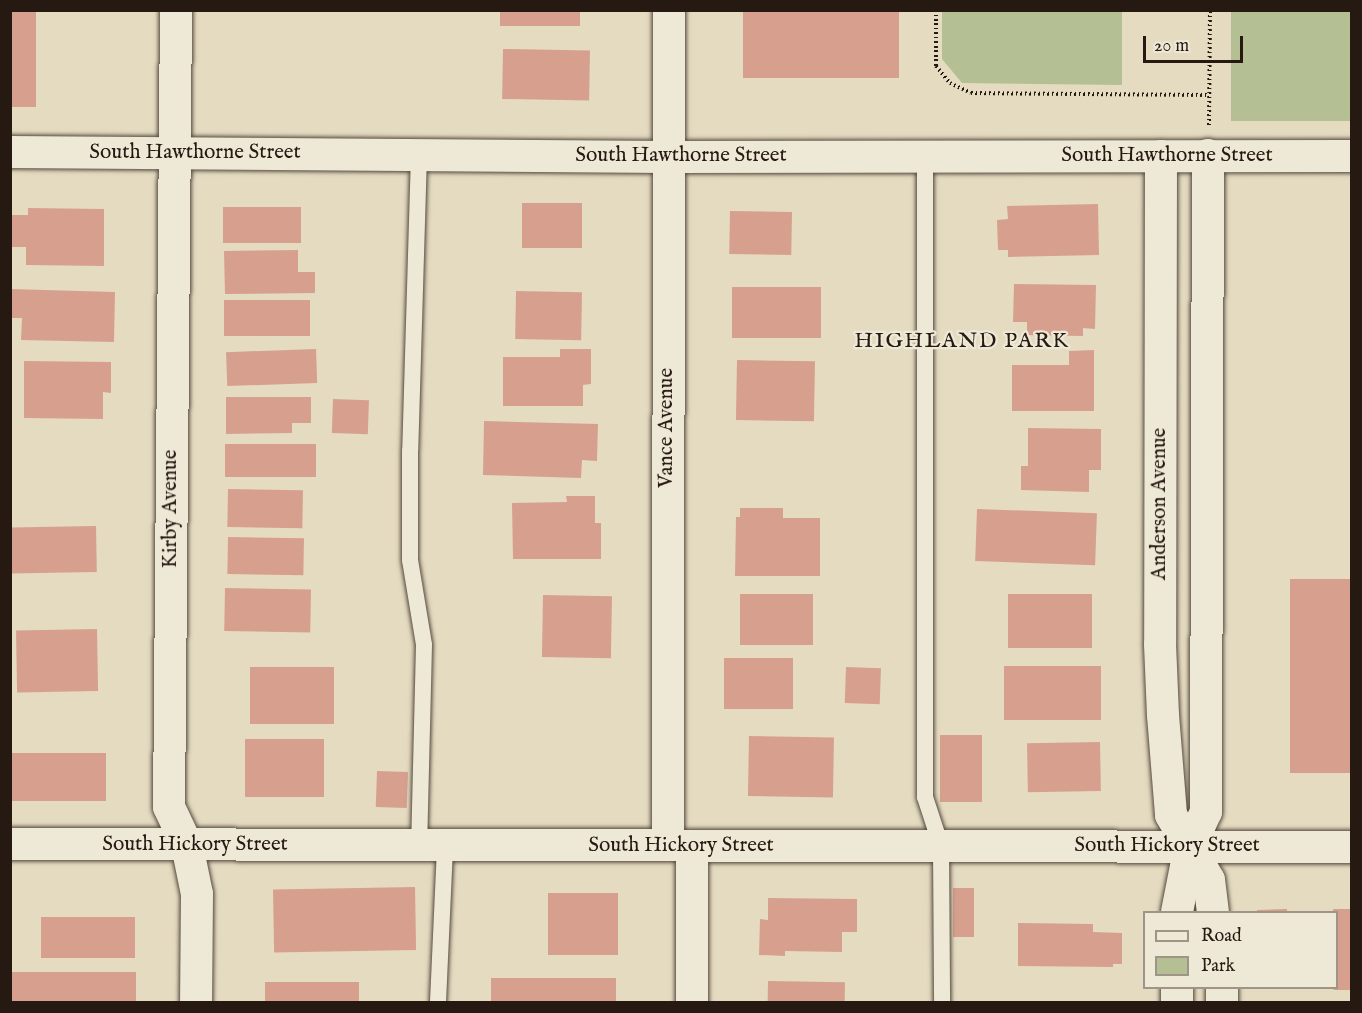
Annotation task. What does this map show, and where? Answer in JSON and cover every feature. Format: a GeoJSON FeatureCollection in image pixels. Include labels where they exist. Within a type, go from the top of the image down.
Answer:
{"type":"FeatureCollection","features":[{"type":"Feature","properties":{"kind":"street","name":"Kirby Avenue"},"geometry":{"type":"LineString","coordinates":[[176,10],[169,807],[187,845],[196,894],[196,1002]]}},
{"type":"Feature","properties":{"kind":"street","name":"Vance Avenue"},"geometry":{"type":"LineString","coordinates":[[669,10],[668,157],[680,845],[692,1002]]}},
{"type":"Feature","properties":{"kind":"street","name":"South Hawthorne Street"},"geometry":{"type":"LineString","coordinates":[[10,152],[668,157],[1352,156]]}},
{"type":"Feature","properties":{"kind":"street","name":"Anderson Avenue"},"geometry":{"type":"LineString","coordinates":[[1161,156],[1160,644],[1162,715],[1171,815],[1209,880],[1213,911]]}},
{"type":"Feature","properties":{"kind":"street"},"geometry":{"type":"LineString","coordinates":[[1177,911],[1190,846],[1206,812],[1208,156]]}},
{"type":"Feature","properties":{"kind":"street","name":"South Hickory Street"},"geometry":{"type":"LineString","coordinates":[[10,844],[1352,847]]}},
{"type":"Feature","properties":{"kind":"lane"},"geometry":{"type":"LineString","coordinates":[[419,154],[410,451],[410,560],[424,645],[438,1002]]}},
{"type":"Feature","properties":{"kind":"lane"},"geometry":{"type":"LineString","coordinates":[[925,155],[925,797],[941,846],[942,1002]]}},
{"type":"Feature","properties":{"kind":"path"},"geometry":{"type":"LineString","coordinates":[[936,10],[936,66],[950,83],[971,93],[1209,94]]}},
{"type":"Feature","properties":{"kind":"path"},"geometry":{"type":"LineString","coordinates":[[1208,156],[1210,10]]}},
{"type":"Feature","properties":{"kind":"green space"},"geometry":{"type":"Polygon","coordinates":[[[942,11],[1122,11],[1122,85],[962,83],[942,59],[942,11]]]}},
{"type":"Feature","properties":{"kind":"green space"},"geometry":{"type":"Polygon","coordinates":[[[1231,11],[1351,11],[1351,121],[1231,121],[1231,11]]]}},
{"type":"Feature","properties":{"kind":"building"},"geometry":{"type":"Polygon","coordinates":[[[10,10],[36,10],[36,107],[10,107],[10,10]]]}},
{"type":"Feature","properties":{"kind":"building"},"geometry":{"type":"Polygon","coordinates":[[[500,10],[580,10],[580,26],[500,26],[500,10]]]}},
{"type":"Feature","properties":{"kind":"building"},"geometry":{"type":"Polygon","coordinates":[[[743,10],[899,10],[899,78],[743,78],[743,10]]]}},
{"type":"Feature","properties":{"kind":"building"},"geometry":{"type":"Polygon","coordinates":[[[503,49],[590,51],[589,101],[502,99],[503,49]]]}},
{"type":"Feature","properties":{"kind":"building"},"geometry":{"type":"Polygon","coordinates":[[[522,203],[582,203],[582,248],[522,248],[522,203]]]}},
{"type":"Feature","properties":{"kind":"building"},"geometry":{"type":"Polygon","coordinates":[[[1098,204],[1099,255],[1008,257],[1008,250],[998,250],[997,220],[1008,219],[1007,206],[1098,204]]]}},
{"type":"Feature","properties":{"kind":"building"},"geometry":{"type":"Polygon","coordinates":[[[223,207],[301,207],[301,243],[223,243],[223,207]]]}},
{"type":"Feature","properties":{"kind":"building"},"geometry":{"type":"Polygon","coordinates":[[[28,208],[104,209],[104,266],[26,265],[26,247],[10,247],[10,215],[28,215],[28,208]]]}},
{"type":"Feature","properties":{"kind":"building"},"geometry":{"type":"Polygon","coordinates":[[[730,211],[792,212],[791,255],[729,254],[730,211]]]}},
{"type":"Feature","properties":{"kind":"building"},"geometry":{"type":"Polygon","coordinates":[[[298,250],[298,272],[315,272],[315,293],[225,294],[224,251],[298,250]]]}},
{"type":"Feature","properties":{"kind":"building"},"geometry":{"type":"Polygon","coordinates":[[[1014,284],[1096,285],[1095,329],[1083,328],[1083,336],[1027,335],[1027,322],[1013,322],[1014,284]]]}},
{"type":"Feature","properties":{"kind":"building"},"geometry":{"type":"Polygon","coordinates":[[[732,287],[821,287],[821,338],[732,338],[732,287]]]}},
{"type":"Feature","properties":{"kind":"building"},"geometry":{"type":"Polygon","coordinates":[[[10,289],[115,292],[114,342],[21,340],[22,318],[10,318],[10,289]]]}},
{"type":"Feature","properties":{"kind":"building"},"geometry":{"type":"Polygon","coordinates":[[[516,291],[582,292],[581,340],[515,339],[516,291]]]}},
{"type":"Feature","properties":{"kind":"building"},"geometry":{"type":"Polygon","coordinates":[[[224,300],[310,300],[310,336],[224,336],[224,300]]]}},
{"type":"Feature","properties":{"kind":"building"},"geometry":{"type":"Polygon","coordinates":[[[316,349],[317,383],[227,386],[226,352],[316,349]]]}},
{"type":"Feature","properties":{"kind":"building"},"geometry":{"type":"Polygon","coordinates":[[[560,349],[591,349],[591,384],[583,385],[583,406],[503,406],[503,357],[560,357],[560,349]]]}},
{"type":"Feature","properties":{"kind":"building"},"geometry":{"type":"Polygon","coordinates":[[[1094,350],[1094,411],[1012,411],[1012,365],[1069,365],[1069,351],[1094,350]]]}},
{"type":"Feature","properties":{"kind":"building"},"geometry":{"type":"Polygon","coordinates":[[[737,360],[815,361],[814,421],[736,420],[737,360]]]}},
{"type":"Feature","properties":{"kind":"building"},"geometry":{"type":"Polygon","coordinates":[[[24,361],[111,362],[111,393],[103,392],[103,419],[24,418],[24,361]]]}},
{"type":"Feature","properties":{"kind":"building"},"geometry":{"type":"Polygon","coordinates":[[[226,397],[311,397],[311,423],[292,423],[292,433],[226,434],[226,397]]]}},
{"type":"Feature","properties":{"kind":"building"},"geometry":{"type":"Polygon","coordinates":[[[333,399],[369,400],[368,434],[332,433],[333,399]]]}},
{"type":"Feature","properties":{"kind":"building"},"geometry":{"type":"Polygon","coordinates":[[[484,421],[598,424],[597,461],[582,460],[581,478],[483,475],[484,421]]]}},
{"type":"Feature","properties":{"kind":"building"},"geometry":{"type":"Polygon","coordinates":[[[1028,428],[1101,429],[1101,470],[1089,470],[1089,492],[1021,490],[1021,466],[1028,466],[1028,428]]]}},
{"type":"Feature","properties":{"kind":"building"},"geometry":{"type":"Polygon","coordinates":[[[225,444],[316,444],[316,477],[225,477],[225,444]]]}},
{"type":"Feature","properties":{"kind":"building"},"geometry":{"type":"Polygon","coordinates":[[[228,489],[303,490],[302,528],[227,527],[228,489]]]}},
{"type":"Feature","properties":{"kind":"building"},"geometry":{"type":"Polygon","coordinates":[[[566,496],[595,496],[595,523],[601,523],[601,559],[513,559],[512,503],[567,502],[566,496]]]}},
{"type":"Feature","properties":{"kind":"building"},"geometry":{"type":"Polygon","coordinates":[[[740,508],[783,508],[783,518],[820,518],[820,576],[735,576],[736,517],[740,517],[740,508]]]}},
{"type":"Feature","properties":{"kind":"building"},"geometry":{"type":"Polygon","coordinates":[[[977,509],[1097,513],[1095,565],[975,561],[977,509]]]}},
{"type":"Feature","properties":{"kind":"building"},"geometry":{"type":"Polygon","coordinates":[[[96,526],[97,572],[11,573],[10,528],[96,526]]]}},
{"type":"Feature","properties":{"kind":"building"},"geometry":{"type":"Polygon","coordinates":[[[228,537],[304,538],[303,575],[227,574],[228,537]]]}},
{"type":"Feature","properties":{"kind":"building"},"geometry":{"type":"Polygon","coordinates":[[[1290,579],[1352,579],[1352,773],[1290,773],[1290,579]]]}},
{"type":"Feature","properties":{"kind":"building"},"geometry":{"type":"Polygon","coordinates":[[[225,588],[311,590],[310,632],[224,631],[225,588]]]}},
{"type":"Feature","properties":{"kind":"building"},"geometry":{"type":"Polygon","coordinates":[[[740,594],[813,594],[813,645],[740,645],[740,594]]]}},
{"type":"Feature","properties":{"kind":"building"},"geometry":{"type":"Polygon","coordinates":[[[1008,594],[1092,594],[1092,648],[1008,648],[1008,594]]]}},
{"type":"Feature","properties":{"kind":"building"},"geometry":{"type":"Polygon","coordinates":[[[543,595],[612,596],[611,658],[542,657],[543,595]]]}},
{"type":"Feature","properties":{"kind":"building"},"geometry":{"type":"Polygon","coordinates":[[[97,629],[98,691],[17,692],[16,630],[97,629]]]}},
{"type":"Feature","properties":{"kind":"building"},"geometry":{"type":"Polygon","coordinates":[[[724,658],[793,658],[793,709],[724,709],[724,658]]]}},
{"type":"Feature","properties":{"kind":"building"},"geometry":{"type":"Polygon","coordinates":[[[1004,666],[1101,666],[1101,720],[1004,720],[1004,666]]]}},
{"type":"Feature","properties":{"kind":"building"},"geometry":{"type":"Polygon","coordinates":[[[250,667],[334,667],[334,724],[250,724],[250,667]]]}},
{"type":"Feature","properties":{"kind":"building"},"geometry":{"type":"Polygon","coordinates":[[[846,667],[881,668],[880,704],[845,703],[846,667]]]}},
{"type":"Feature","properties":{"kind":"building"},"geometry":{"type":"Polygon","coordinates":[[[940,735],[982,735],[982,802],[940,802],[940,735]]]}},
{"type":"Feature","properties":{"kind":"building"},"geometry":{"type":"Polygon","coordinates":[[[749,736],[834,737],[833,797],[748,796],[749,736]]]}},
{"type":"Feature","properties":{"kind":"building"},"geometry":{"type":"Polygon","coordinates":[[[245,739],[324,739],[324,797],[245,797],[245,739]]]}},
{"type":"Feature","properties":{"kind":"building"},"geometry":{"type":"Polygon","coordinates":[[[1100,742],[1101,791],[1028,792],[1027,743],[1100,742]]]}},
{"type":"Feature","properties":{"kind":"building"},"geometry":{"type":"Polygon","coordinates":[[[10,753],[106,753],[106,801],[10,801],[10,753]]]}},
{"type":"Feature","properties":{"kind":"building"},"geometry":{"type":"Polygon","coordinates":[[[377,771],[408,772],[407,808],[376,807],[377,771]]]}},
{"type":"Feature","properties":{"kind":"building"},"geometry":{"type":"Polygon","coordinates":[[[415,887],[416,950],[274,952],[273,889],[415,887]]]}},
{"type":"Feature","properties":{"kind":"building"},"geometry":{"type":"Polygon","coordinates":[[[953,888],[974,888],[974,937],[953,937],[953,888]]]}},
{"type":"Feature","properties":{"kind":"building"},"geometry":{"type":"Polygon","coordinates":[[[548,893],[618,893],[618,955],[548,955],[548,893]]]}},
{"type":"Feature","properties":{"kind":"building"},"geometry":{"type":"Polygon","coordinates":[[[768,898],[857,899],[857,932],[842,932],[842,952],[785,951],[785,956],[759,955],[760,919],[768,920],[768,898]]]}},
{"type":"Feature","properties":{"kind":"building"},"geometry":{"type":"Polygon","coordinates":[[[1287,909],[1287,911],[1257,911],[1287,909]]]}},
{"type":"Feature","properties":{"kind":"building"},"geometry":{"type":"Polygon","coordinates":[[[1333,909],[1352,909],[1352,990],[1333,990],[1338,989],[1338,911],[1333,911],[1333,909]]]}},
{"type":"Feature","properties":{"kind":"building"},"geometry":{"type":"Polygon","coordinates":[[[41,917],[135,917],[135,958],[41,958],[41,917]]]}},
{"type":"Feature","properties":{"kind":"building"},"geometry":{"type":"Polygon","coordinates":[[[1018,923],[1093,924],[1093,932],[1122,933],[1122,964],[1113,964],[1113,967],[1018,966],[1018,923]]]}},
{"type":"Feature","properties":{"kind":"building"},"geometry":{"type":"Polygon","coordinates":[[[10,972],[136,972],[136,1002],[10,1002],[10,972]]]}},
{"type":"Feature","properties":{"kind":"building"},"geometry":{"type":"Polygon","coordinates":[[[491,978],[616,978],[616,1002],[491,1002],[491,978]]]}},
{"type":"Feature","properties":{"kind":"building"},"geometry":{"type":"Polygon","coordinates":[[[768,981],[845,982],[845,1002],[768,1002],[768,981]]]}},
{"type":"Feature","properties":{"kind":"building"},"geometry":{"type":"Polygon","coordinates":[[[265,982],[359,982],[359,1002],[265,1002],[265,982]]]}},
{"type":"Feature","properties":{"kind":"district","name":"HIGHLAND PARK"},"geometry":{"type":"Point","coordinates":[962,342]}}]}
